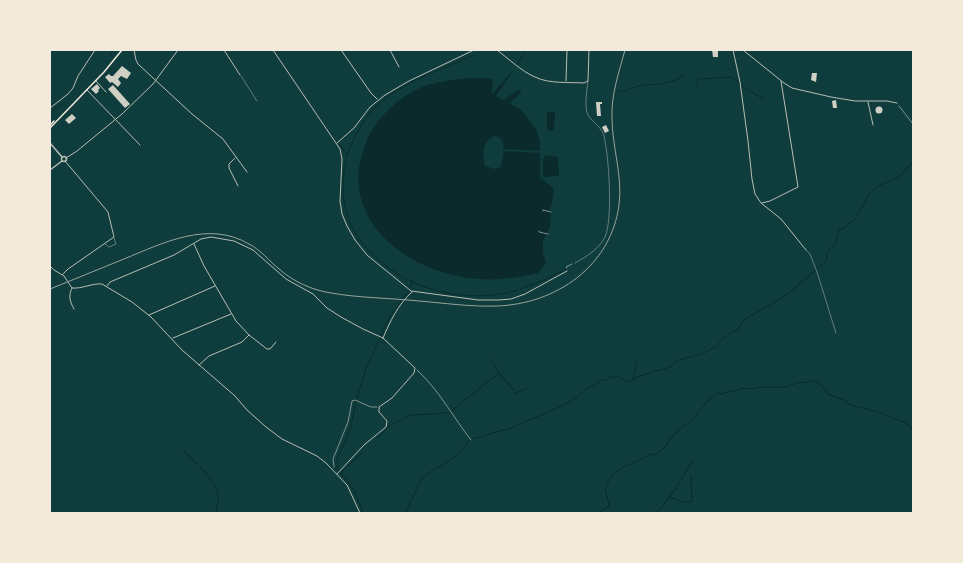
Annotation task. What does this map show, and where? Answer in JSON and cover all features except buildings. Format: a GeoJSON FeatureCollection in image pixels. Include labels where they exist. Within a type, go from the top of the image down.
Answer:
{"type":"FeatureCollection","features":[{"type":"Feature","properties":{"kind":"main road"},"geometry":{"type":"LineString","coordinates":[[50,125],[96,80],[122,50]]}},
{"type":"Feature","properties":{"kind":"main road"},"geometry":{"type":"LineString","coordinates":[[50,128],[57,119]]}},
{"type":"Feature","properties":{"kind":"street"},"geometry":{"type":"LineString","coordinates":[[50,108],[68,94],[73,88],[78,76],[95,50]]}},
{"type":"Feature","properties":{"kind":"street"},"geometry":{"type":"LineString","coordinates":[[134,50],[136,62],[192,114],[223,139],[236,156],[235,158],[247,172]]}},
{"type":"Feature","properties":{"kind":"street"},"geometry":{"type":"LineString","coordinates":[[65,162],[66,158],[77,151],[132,104],[156,81],[178,50]]}},
{"type":"Feature","properties":{"kind":"street"},"geometry":{"type":"LineString","coordinates":[[224,50],[240,75]]}},
{"type":"Feature","properties":{"kind":"street"},"geometry":{"type":"LineString","coordinates":[[273,50],[341,151],[342,158],[339,190],[342,214],[347,225],[356,241],[367,255],[407,289],[411,291],[478,300],[511,299],[525,294],[567,271]]}},
{"type":"Feature","properties":{"kind":"street"},"geometry":{"type":"LineString","coordinates":[[341,50],[371,93],[378,100]]}},
{"type":"Feature","properties":{"kind":"street"},"geometry":{"type":"LineString","coordinates":[[390,50],[399,67]]}},
{"type":"Feature","properties":{"kind":"street"},"geometry":{"type":"LineString","coordinates":[[336,143],[355,127],[378,100],[406,82],[474,50]]}},
{"type":"Feature","properties":{"kind":"street"},"geometry":{"type":"LineString","coordinates":[[497,50],[534,77],[544,80],[584,83],[588,81],[589,50]]}},
{"type":"Feature","properties":{"kind":"street"},"geometry":{"type":"LineString","coordinates":[[566,82],[567,50]]}},
{"type":"Feature","properties":{"kind":"street"},"geometry":{"type":"LineString","coordinates":[[733,50],[741,86],[755,194],[761,203],[782,219],[806,250]]}},
{"type":"Feature","properties":{"kind":"street"},"geometry":{"type":"LineString","coordinates":[[743,50],[788,86],[837,98],[897,103]]}},
{"type":"Feature","properties":{"kind":"street"},"geometry":{"type":"LineString","coordinates":[[96,80],[106,92]]}},
{"type":"Feature","properties":{"kind":"street"},"geometry":{"type":"LineString","coordinates":[[761,203],[770,201],[798,187],[781,81]]}},
{"type":"Feature","properties":{"kind":"street"},"geometry":{"type":"LineString","coordinates":[[87,89],[140,145]]}},
{"type":"Feature","properties":{"kind":"street"},"geometry":{"type":"LineString","coordinates":[[867,101],[873,125]]}},
{"type":"Feature","properties":{"kind":"street"},"geometry":{"type":"LineString","coordinates":[[51,143],[62,157],[66,158]]}},
{"type":"Feature","properties":{"kind":"street"},"geometry":{"type":"LineString","coordinates":[[235,158],[229,164],[229,168],[238,186]]}},
{"type":"Feature","properties":{"kind":"street"},"geometry":{"type":"LineString","coordinates":[[62,161],[65,162],[108,212],[114,237],[68,269],[63,275]]}},
{"type":"Feature","properties":{"kind":"street"},"geometry":{"type":"LineString","coordinates":[[50,170],[62,161]]}},
{"type":"Feature","properties":{"kind":"street"},"geometry":{"type":"LineString","coordinates":[[107,286],[110,282],[174,255],[201,238],[224,238],[247,246],[259,254],[286,279],[313,294],[328,308],[341,317],[363,330],[381,337],[415,368],[412,376],[392,398],[380,406],[379,411],[387,420],[387,424],[337,473]]}},
{"type":"Feature","properties":{"kind":"street"},"geometry":{"type":"LineString","coordinates":[[193,244],[239,325],[267,349],[270,349],[276,342]]}},
{"type":"Feature","properties":{"kind":"street"},"geometry":{"type":"LineString","coordinates":[[50,266],[63,275],[72,288]]}},
{"type":"Feature","properties":{"kind":"street"},"geometry":{"type":"LineString","coordinates":[[72,288],[97,284],[107,286],[135,304],[149,315],[181,350],[236,396],[248,411],[269,430],[285,441],[318,457],[337,473],[348,488],[360,513]]}},
{"type":"Feature","properties":{"kind":"street"},"geometry":{"type":"LineString","coordinates":[[149,315],[216,286]]}},
{"type":"Feature","properties":{"kind":"street"},"geometry":{"type":"LineString","coordinates":[[72,288],[69,297],[74,309]]}},
{"type":"Feature","properties":{"kind":"street"},"geometry":{"type":"LineString","coordinates":[[381,337],[402,302],[411,291]]}},
{"type":"Feature","properties":{"kind":"street"},"geometry":{"type":"LineString","coordinates":[[172,339],[231,313]]}},
{"type":"Feature","properties":{"kind":"street"},"geometry":{"type":"LineString","coordinates":[[199,365],[208,356],[243,341],[249,335]]}},
{"type":"Feature","properties":{"kind":"lane"},"geometry":{"type":"LineString","coordinates":[[240,75],[257,101]]}},
{"type":"Feature","properties":{"kind":"lane"},"geometry":{"type":"LineString","coordinates":[[575,263],[590,253],[604,238],[607,228],[609,179],[604,136],[600,128],[586,112],[588,81]]}},
{"type":"Feature","properties":{"kind":"lane"},"geometry":{"type":"LineString","coordinates":[[104,243],[109,247],[116,244],[114,237]]}},
{"type":"Feature","properties":{"kind":"lane"},"geometry":{"type":"LineString","coordinates":[[806,250],[810,254],[817,272],[836,333]]}},
{"type":"Feature","properties":{"kind":"path"},"geometry":{"type":"LineString","coordinates":[[897,103],[913,124]]}},
{"type":"Feature","properties":{"kind":"path"},"geometry":{"type":"LineString","coordinates":[[543,211],[551,212]]}},
{"type":"Feature","properties":{"kind":"path"},"geometry":{"type":"LineString","coordinates":[[539,231],[548,234]]}},
{"type":"Feature","properties":{"kind":"path"},"geometry":{"type":"LineString","coordinates":[[566,267],[575,263]]}},
{"type":"Feature","properties":{"kind":"path"},"geometry":{"type":"LineString","coordinates":[[415,368],[429,382],[455,420],[471,440]]}},
{"type":"Feature","properties":{"kind":"path"},"geometry":{"type":"LineString","coordinates":[[334,466],[334,458],[349,420],[353,401],[356,400],[371,407],[380,406]]}},
{"type":"Feature","properties":{"kind":"water"},"geometry":{"type":"Polygon","coordinates":[[[515,68],[496,96],[503,100],[520,89],[521,91],[518,96],[510,104],[520,109],[534,126],[540,143],[540,177],[554,189],[550,208],[550,227],[543,241],[543,253],[546,262],[538,273],[512,278],[478,279],[443,272],[419,263],[397,250],[380,233],[366,213],[359,190],[359,165],[368,138],[385,113],[401,99],[418,89],[428,85],[465,78],[482,78],[493,80],[493,93],[515,68]],[[495,136],[491,137],[484,148],[485,166],[495,169],[501,167],[504,148],[502,141],[495,136]]]}},
{"type":"Feature","properties":{"kind":"water"},"geometry":{"type":"Polygon","coordinates":[[[547,112],[555,112],[554,131],[547,130],[547,112]]]}},
{"type":"Feature","properties":{"kind":"water"},"geometry":{"type":"Polygon","coordinates":[[[545,155],[558,157],[559,176],[543,177],[543,161],[545,155]]]}},
{"type":"Feature","properties":{"kind":"pier"},"geometry":{"type":"Polygon","coordinates":[[[501,149],[542,151],[542,153],[501,151],[501,149]]]}},
{"type":"Feature","properties":{"kind":"waterway"},"geometry":{"type":"LineString","coordinates":[[111,55],[113,50]]}},
{"type":"Feature","properties":{"kind":"waterway"},"geometry":{"type":"LineString","coordinates":[[518,64],[525,50]]}},
{"type":"Feature","properties":{"kind":"waterway"},"geometry":{"type":"LineString","coordinates":[[367,116],[390,95],[403,87],[472,56]]}},
{"type":"Feature","properties":{"kind":"waterway"},"geometry":{"type":"LineString","coordinates":[[618,92],[639,86],[668,83],[679,79],[684,75]]}},
{"type":"Feature","properties":{"kind":"waterway"},"geometry":{"type":"LineString","coordinates":[[697,86],[698,79],[733,77],[743,87],[763,99]]}},
{"type":"Feature","properties":{"kind":"waterway"},"geometry":{"type":"LineString","coordinates":[[50,115],[55,109],[65,102]]}},
{"type":"Feature","properties":{"kind":"waterway"},"geometry":{"type":"LineString","coordinates":[[346,157],[354,138],[366,118]]}},
{"type":"Feature","properties":{"kind":"waterway"},"geometry":{"type":"LineString","coordinates":[[339,144],[347,154]]}},
{"type":"Feature","properties":{"kind":"waterway"},"geometry":{"type":"LineString","coordinates":[[346,159],[343,180],[344,199],[347,216],[354,231],[363,245],[390,269],[407,280]]}},
{"type":"Feature","properties":{"kind":"waterway"},"geometry":{"type":"LineString","coordinates":[[472,439],[511,428],[562,406],[576,398],[586,389],[603,380],[607,380],[610,377],[619,377],[629,382],[640,376],[670,367],[678,360],[702,354],[716,347],[722,339],[738,329],[744,320],[785,296],[824,263],[827,259],[827,252],[836,243],[839,230],[854,221],[870,193],[876,187],[900,176],[913,162]]}},
{"type":"Feature","properties":{"kind":"waterway"},"geometry":{"type":"LineString","coordinates":[[520,289],[542,281],[566,269]]}},
{"type":"Feature","properties":{"kind":"waterway"},"geometry":{"type":"LineString","coordinates":[[409,280],[434,290],[462,295],[491,295],[517,290]]}},
{"type":"Feature","properties":{"kind":"waterway"},"geometry":{"type":"LineString","coordinates":[[363,513],[354,490],[338,470],[337,459],[350,430],[356,401],[366,368],[388,320],[409,290],[413,280]]}},
{"type":"Feature","properties":{"kind":"waterway"},"geometry":{"type":"LineString","coordinates":[[451,411],[499,373],[491,359]]}},
{"type":"Feature","properties":{"kind":"waterway"},"geometry":{"type":"LineString","coordinates":[[633,379],[637,361]]}},
{"type":"Feature","properties":{"kind":"waterway"},"geometry":{"type":"LineString","coordinates":[[500,374],[516,393],[527,388]]}},
{"type":"Feature","properties":{"kind":"waterway"},"geometry":{"type":"LineString","coordinates":[[600,513],[608,507],[609,504],[605,489],[613,475],[623,467],[659,452],[665,447],[673,436],[690,422],[708,401],[718,393],[721,394],[745,388],[786,387],[813,380],[815,382],[819,382],[828,394],[844,400],[851,405],[878,412],[906,423],[913,430]]}},
{"type":"Feature","properties":{"kind":"waterway"},"geometry":{"type":"LineString","coordinates":[[392,424],[411,415],[449,412]]}},
{"type":"Feature","properties":{"kind":"waterway"},"geometry":{"type":"LineString","coordinates":[[377,438],[390,425]]}},
{"type":"Feature","properties":{"kind":"waterway"},"geometry":{"type":"LineString","coordinates":[[405,513],[421,480],[427,474],[455,457],[471,440]]}},
{"type":"Feature","properties":{"kind":"waterway"},"geometry":{"type":"LineString","coordinates":[[184,451],[197,464]]}},
{"type":"Feature","properties":{"kind":"waterway"},"geometry":{"type":"LineString","coordinates":[[342,475],[343,471],[363,452]]}},
{"type":"Feature","properties":{"kind":"waterway"},"geometry":{"type":"LineString","coordinates":[[652,513],[659,511],[676,488],[693,460]]}},
{"type":"Feature","properties":{"kind":"waterway"},"geometry":{"type":"LineString","coordinates":[[199,466],[215,485],[218,500]]}},
{"type":"Feature","properties":{"kind":"waterway"},"geometry":{"type":"LineString","coordinates":[[669,497],[684,502],[692,502],[691,476]]}},
{"type":"Feature","properties":{"kind":"waterway"},"geometry":{"type":"LineString","coordinates":[[216,513],[218,502]]}},
{"type":"Feature","properties":{"kind":"railway"},"geometry":{"type":"LineString","coordinates":[[50,289],[170,241],[186,236],[218,234],[233,237],[249,244],[291,278],[310,288],[324,292],[342,295],[477,306],[519,304],[540,298],[577,278],[592,263],[605,246],[614,227],[619,205],[620,183],[612,129],[612,109],[616,84],[625,50]]}}]}
